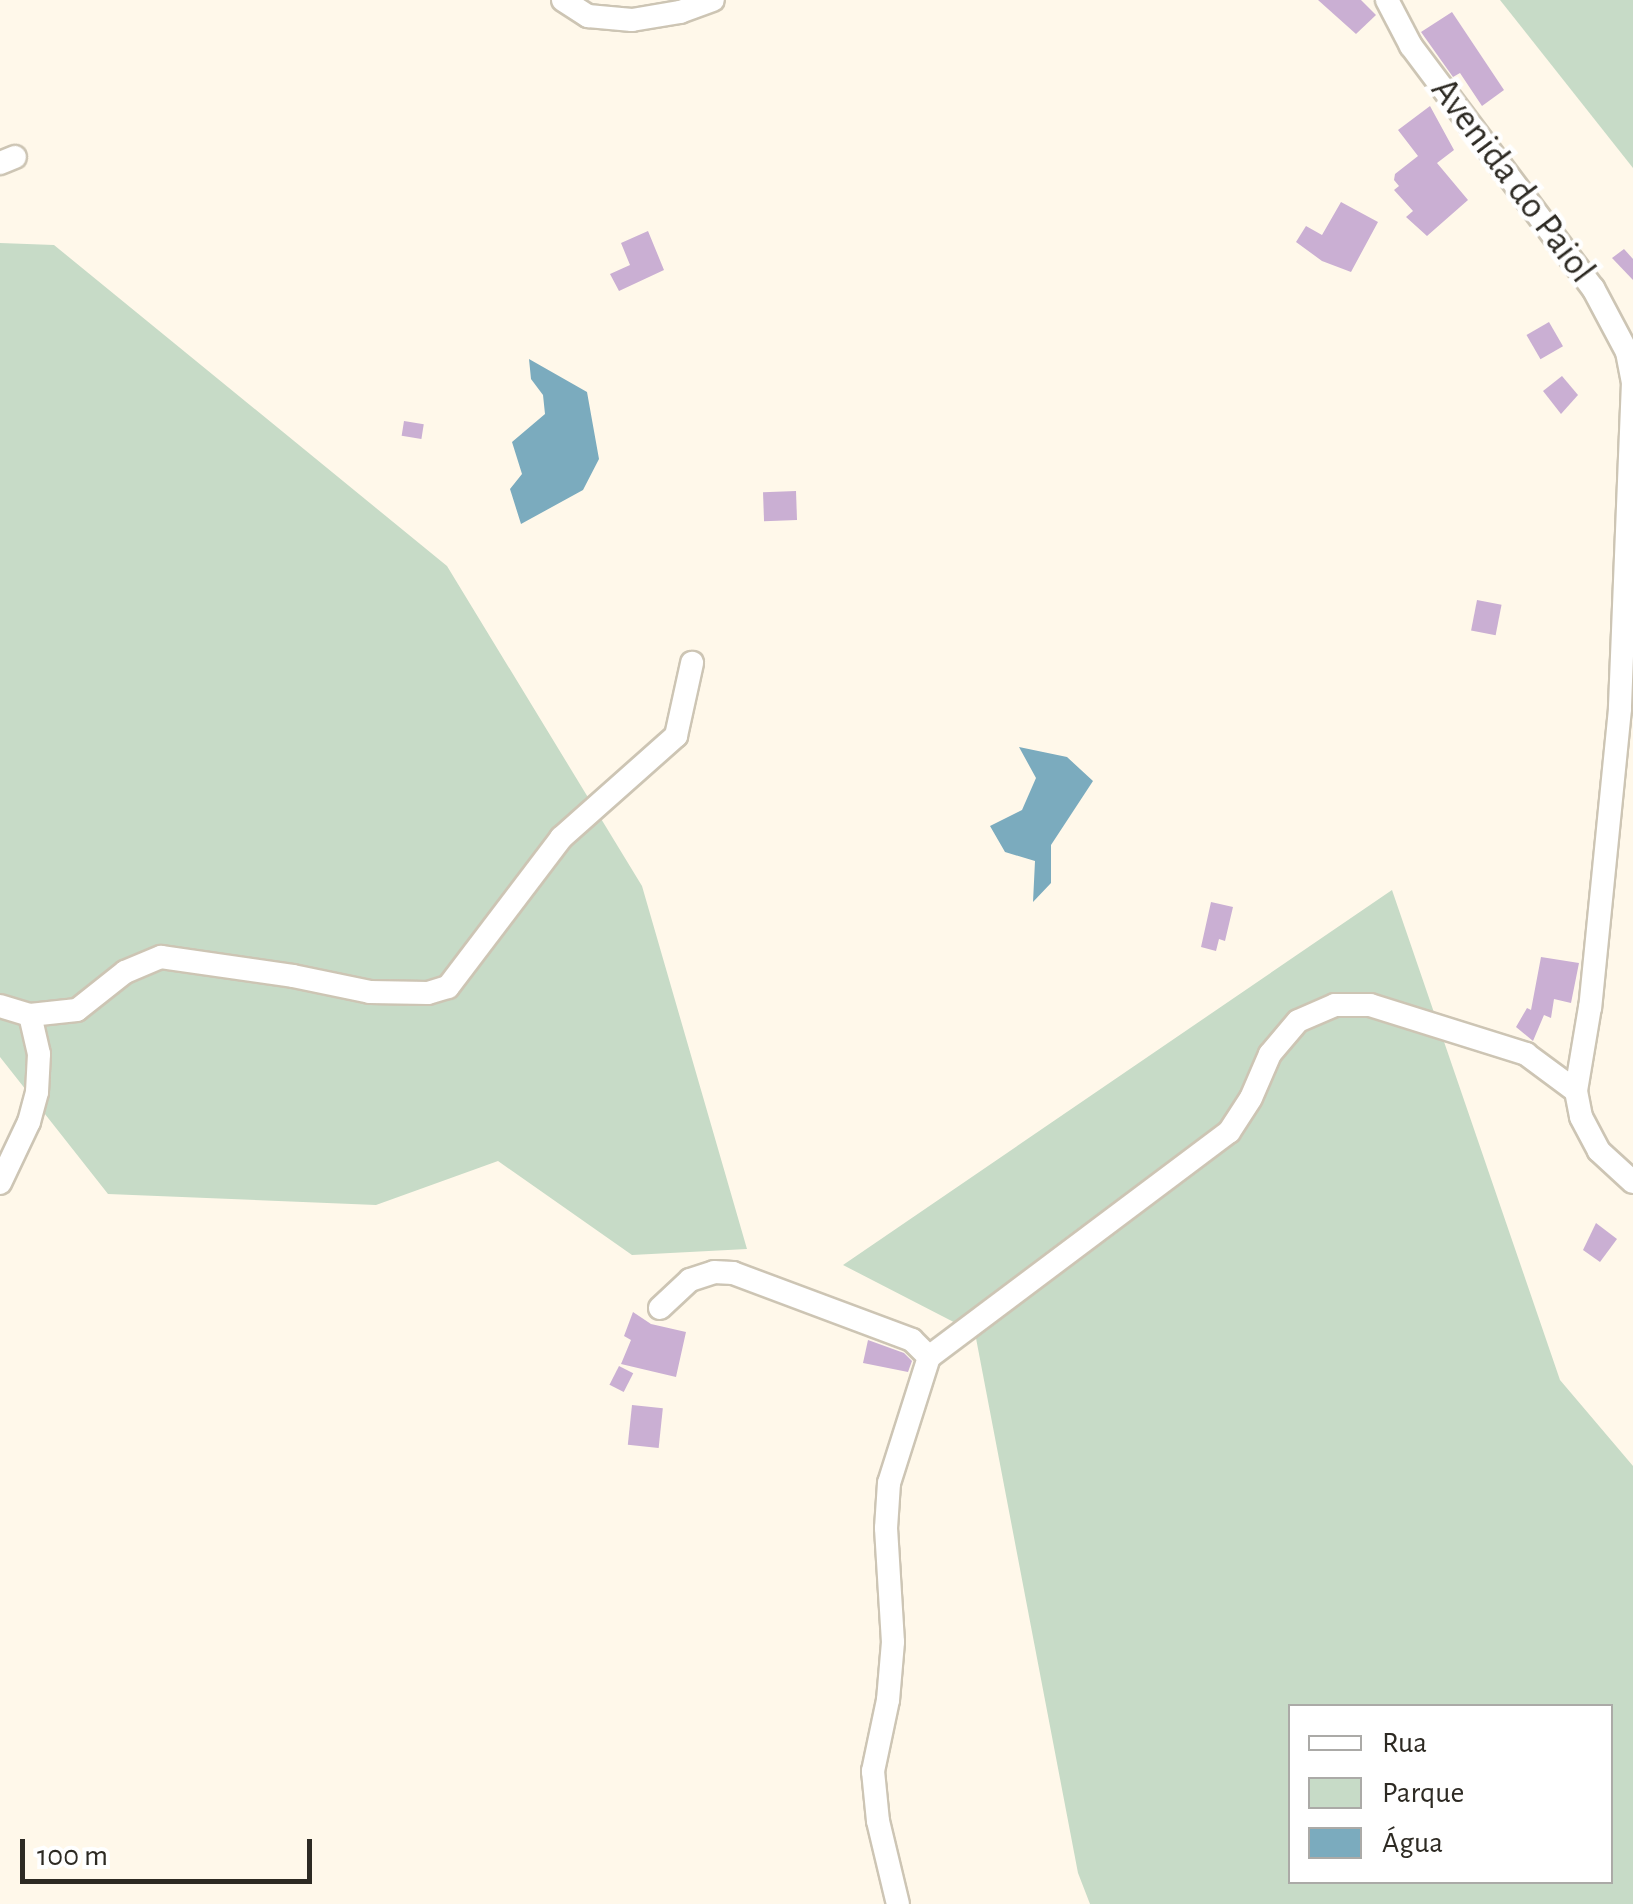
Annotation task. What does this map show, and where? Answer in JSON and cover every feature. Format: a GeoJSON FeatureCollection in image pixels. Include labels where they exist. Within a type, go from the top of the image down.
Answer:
{"type":"FeatureCollection","features":[{"type":"Feature","properties":{"kind":"street"},"geometry":{"type":"LineString","coordinates":[[563,0],[588,16],[632,20],[680,12],[712,0]]}},
{"type":"Feature","properties":{"kind":"street","name":"Avenida do Paiol"},"geometry":{"type":"LineString","coordinates":[[1387,0],[1411,46],[1593,288],[1627,352],[1633,382],[1620,709],[1590,1007],[1576,1091],[1581,1117],[1599,1151],[1633,1182]]}},
{"type":"Feature","properties":{"kind":"street"},"geometry":{"type":"LineString","coordinates":[[0,1006],[30,1015],[77,1010],[125,972],[162,957],[294,976],[370,992],[428,993],[448,987],[561,838],[676,736],[692,663]]}},
{"type":"Feature","properties":{"kind":"street"},"geometry":{"type":"LineString","coordinates":[[898,1904],[878,1821],[873,1771],[888,1700],[894,1642],[886,1528],[889,1483],[929,1357],[1229,1132],[1251,1098],[1270,1054],[1298,1021],[1335,1005],[1370,1005],[1526,1054],[1576,1091]]}},
{"type":"Feature","properties":{"kind":"street"},"geometry":{"type":"LineString","coordinates":[[0,1183],[29,1122],[37,1092],[39,1054],[30,1015]]}},
{"type":"Feature","properties":{"kind":"street"},"geometry":{"type":"LineString","coordinates":[[660,1308],[690,1280],[714,1272],[733,1273],[912,1340],[929,1357]]}},
{"type":"Feature","properties":{"kind":"green space"},"geometry":{"type":"Polygon","coordinates":[[[1500,0],[1633,0],[1633,168],[1500,0]]]}},
{"type":"Feature","properties":{"kind":"green space"},"geometry":{"type":"Polygon","coordinates":[[[0,243],[54,245],[447,566],[642,886],[747,1249],[632,1255],[498,1161],[376,1205],[108,1194],[0,1057],[0,243]]]}},
{"type":"Feature","properties":{"kind":"green space"},"geometry":{"type":"Polygon","coordinates":[[[1392,890],[1560,1380],[1633,1466],[1633,1904],[1090,1904],[1078,1873],[975,1333],[843,1265],[1392,890]]]}},
{"type":"Feature","properties":{"kind":"water"},"geometry":{"type":"Polygon","coordinates":[[[529,359],[587,392],[599,459],[583,490],[521,524],[510,489],[522,474],[512,442],[545,414],[543,395],[531,379],[529,359]]]}},
{"type":"Feature","properties":{"kind":"water"},"geometry":{"type":"Polygon","coordinates":[[[1019,747],[1067,757],[1093,781],[1051,845],[1051,883],[1033,902],[1035,861],[1005,852],[990,826],[1022,810],[1036,778],[1019,747]]]}},
{"type":"Feature","properties":{"kind":"building"},"geometry":{"type":"Polygon","coordinates":[[[1318,0],[1361,0],[1376,15],[1356,34],[1318,0]]]}},
{"type":"Feature","properties":{"kind":"building"},"geometry":{"type":"Polygon","coordinates":[[[1452,12],[1504,90],[1482,106],[1460,73],[1453,77],[1421,32],[1452,12]]]}},
{"type":"Feature","properties":{"kind":"building"},"geometry":{"type":"Polygon","coordinates":[[[1430,106],[1454,150],[1437,163],[1468,200],[1427,236],[1406,217],[1413,211],[1394,190],[1399,186],[1394,180],[1395,174],[1418,156],[1398,130],[1430,106]]]}},
{"type":"Feature","properties":{"kind":"building"},"geometry":{"type":"Polygon","coordinates":[[[1341,202],[1378,222],[1351,272],[1322,261],[1296,242],[1306,226],[1322,235],[1341,202]]]}},
{"type":"Feature","properties":{"kind":"building"},"geometry":{"type":"Polygon","coordinates":[[[648,231],[664,270],[619,291],[610,274],[630,265],[621,243],[648,231]]]}},
{"type":"Feature","properties":{"kind":"building"},"geometry":{"type":"Polygon","coordinates":[[[1624,249],[1633,259],[1633,280],[1612,258],[1624,249]]]}},
{"type":"Feature","properties":{"kind":"building"},"geometry":{"type":"Polygon","coordinates":[[[1549,322],[1563,346],[1540,359],[1526,335],[1549,322]]]}},
{"type":"Feature","properties":{"kind":"building"},"geometry":{"type":"Polygon","coordinates":[[[1562,376],[1578,395],[1561,414],[1543,391],[1562,376]]]}},
{"type":"Feature","properties":{"kind":"building"},"geometry":{"type":"Polygon","coordinates":[[[404,421],[424,424],[421,439],[402,436],[404,421]]]}},
{"type":"Feature","properties":{"kind":"building"},"geometry":{"type":"Polygon","coordinates":[[[796,491],[797,520],[764,521],[763,492],[796,491]]]}},
{"type":"Feature","properties":{"kind":"building"},"geometry":{"type":"Polygon","coordinates":[[[1477,600],[1502,605],[1496,635],[1471,630],[1477,600]]]}},
{"type":"Feature","properties":{"kind":"building"},"geometry":{"type":"Polygon","coordinates":[[[1211,902],[1233,907],[1225,941],[1219,939],[1216,951],[1201,947],[1211,902]]]}},
{"type":"Feature","properties":{"kind":"building"},"geometry":{"type":"Polygon","coordinates":[[[1541,957],[1579,963],[1571,1003],[1554,999],[1551,1018],[1544,1015],[1533,1041],[1516,1027],[1527,1008],[1531,1010],[1541,957]]]}},
{"type":"Feature","properties":{"kind":"building"},"geometry":{"type":"Polygon","coordinates":[[[1596,1223],[1617,1239],[1600,1262],[1583,1250],[1596,1223]]]}},
{"type":"Feature","properties":{"kind":"building"},"geometry":{"type":"Polygon","coordinates":[[[633,1312],[651,1324],[686,1332],[676,1377],[621,1364],[631,1340],[624,1336],[633,1312]]]}},
{"type":"Feature","properties":{"kind":"building"},"geometry":{"type":"Polygon","coordinates":[[[868,1340],[904,1353],[912,1361],[908,1372],[863,1363],[868,1340]]]}},
{"type":"Feature","properties":{"kind":"building"},"geometry":{"type":"Polygon","coordinates":[[[619,1366],[633,1373],[624,1392],[609,1385],[619,1366]]]}},
{"type":"Feature","properties":{"kind":"building"},"geometry":{"type":"Polygon","coordinates":[[[632,1405],[663,1408],[659,1448],[628,1445],[632,1405]]]}}]}
